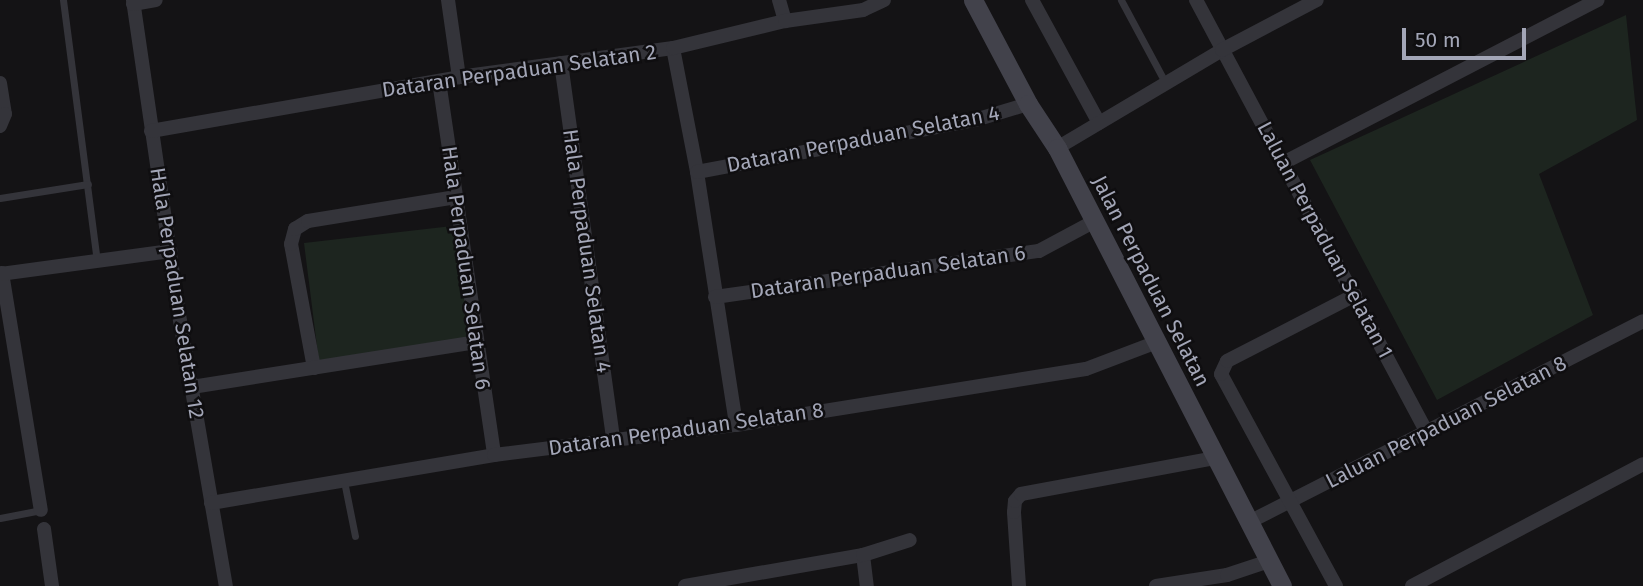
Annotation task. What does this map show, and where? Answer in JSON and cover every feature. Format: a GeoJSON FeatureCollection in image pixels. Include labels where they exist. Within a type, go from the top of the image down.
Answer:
{"type":"FeatureCollection","features":[{"type":"Feature","properties":{"kind":"street"},"geometry":{"type":"LineString","coordinates":[[133,2],[156,0]]}},
{"type":"Feature","properties":{"kind":"street"},"geometry":{"type":"LineString","coordinates":[[448,0],[459,77]]}},
{"type":"Feature","properties":{"kind":"street"},"geometry":{"type":"LineString","coordinates":[[779,0],[785,21]]}},
{"type":"Feature","properties":{"kind":"street","name":"Dataran Perpaduan Selatan 2"},"geometry":{"type":"LineString","coordinates":[[151,131],[459,77],[673,48],[785,21],[845,14],[884,0]]}},
{"type":"Feature","properties":{"kind":"street","name":"Jalan Perpaduan Selatan"},"geometry":{"type":"LineString","coordinates":[[973,0],[1028,104],[1057,148],[1282,586]]}},
{"type":"Feature","properties":{"kind":"street"},"geometry":{"type":"LineString","coordinates":[[1032,0],[1099,123]]}},
{"type":"Feature","properties":{"kind":"street","name":"Laluan Perpaduan Selatan 1"},"geometry":{"type":"LineString","coordinates":[[1196,0],[1285,162],[1426,431]]}},
{"type":"Feature","properties":{"kind":"street"},"geometry":{"type":"LineString","coordinates":[[1057,148],[1222,50],[1317,0]]}},
{"type":"Feature","properties":{"kind":"street"},"geometry":{"type":"LineString","coordinates":[[1285,162],[1597,0]]}},
{"type":"Feature","properties":{"kind":"street","name":"Hala Perpaduan Selatan 12"},"geometry":{"type":"LineString","coordinates":[[133,2],[151,131],[226,586]]}},
{"type":"Feature","properties":{"kind":"street"},"geometry":{"type":"LineString","coordinates":[[673,48],[697,172],[736,425]]}},
{"type":"Feature","properties":{"kind":"street","name":"Hala Perpaduan Selatan 4"},"geometry":{"type":"LineString","coordinates":[[561,63],[613,439]]}},
{"type":"Feature","properties":{"kind":"street","name":"Hala Perpaduan Selatan 6"},"geometry":{"type":"LineString","coordinates":[[439,81],[494,455]]}},
{"type":"Feature","properties":{"kind":"street"},"geometry":{"type":"LineString","coordinates":[[0,83],[5,114],[0,125]]}},
{"type":"Feature","properties":{"kind":"street","name":"Dataran Perpaduan Selatan 4"},"geometry":{"type":"LineString","coordinates":[[697,172],[975,120],[1028,104]]}},
{"type":"Feature","properties":{"kind":"street"},"geometry":{"type":"LineString","coordinates":[[314,368],[291,244],[295,229],[308,221],[456,197]]}},
{"type":"Feature","properties":{"kind":"street","name":"Dataran Perpaduan Selatan 6"},"geometry":{"type":"LineString","coordinates":[[715,297],[1039,251],[1095,222]]}},
{"type":"Feature","properties":{"kind":"street"},"geometry":{"type":"LineString","coordinates":[[41,510],[1,274],[170,250]]}},
{"type":"Feature","properties":{"kind":"street"},"geometry":{"type":"LineString","coordinates":[[1336,586],[1222,378],[1221,369],[1227,361],[1355,295]]}},
{"type":"Feature","properties":{"kind":"street","name":"Laluan Perpaduan Selatan 8"},"geometry":{"type":"LineString","coordinates":[[1249,522],[1291,503],[1643,321]]}},
{"type":"Feature","properties":{"kind":"street"},"geometry":{"type":"LineString","coordinates":[[192,387],[477,342]]}},
{"type":"Feature","properties":{"kind":"street","name":"Dataran Perpaduan Selatan 8"},"geometry":{"type":"LineString","coordinates":[[211,503],[494,455],[736,425],[1086,369],[1157,342]]}},
{"type":"Feature","properties":{"kind":"street"},"geometry":{"type":"LineString","coordinates":[[1019,586],[1014,512],[1015,501],[1025,493],[1216,458]]}},
{"type":"Feature","properties":{"kind":"street"},"geometry":{"type":"LineString","coordinates":[[1412,586],[1643,464]]}},
{"type":"Feature","properties":{"kind":"street"},"geometry":{"type":"LineString","coordinates":[[44,529],[52,586]]}},
{"type":"Feature","properties":{"kind":"street"},"geometry":{"type":"LineString","coordinates":[[685,586],[712,584],[863,555],[910,540]]}},
{"type":"Feature","properties":{"kind":"street"},"geometry":{"type":"LineString","coordinates":[[863,555],[867,586]]}},
{"type":"Feature","properties":{"kind":"street"},"geometry":{"type":"LineString","coordinates":[[1156,586],[1227,575],[1269,561]]}},
{"type":"Feature","properties":{"kind":"lane"},"geometry":{"type":"LineString","coordinates":[[63,0],[97,261]]}},
{"type":"Feature","properties":{"kind":"lane"},"geometry":{"type":"LineString","coordinates":[[1121,0],[1166,84]]}},
{"type":"Feature","properties":{"kind":"lane"},"geometry":{"type":"LineString","coordinates":[[0,198],[88,184]]}},
{"type":"Feature","properties":{"kind":"lane"},"geometry":{"type":"LineString","coordinates":[[344,481],[355,536]]}},
{"type":"Feature","properties":{"kind":"lane"},"geometry":{"type":"LineString","coordinates":[[0,518],[41,510]]}},
{"type":"Feature","properties":{"kind":"shaded area"},"geometry":{"type":"Polygon","coordinates":[[[1626,15],[1637,120],[1539,174],[1593,315],[1437,400],[1310,160],[1626,15]]]}},
{"type":"Feature","properties":{"kind":"shaded area"},"geometry":{"type":"Polygon","coordinates":[[[461,225],[473,340],[319,362],[304,243],[461,225]]]}}]}
